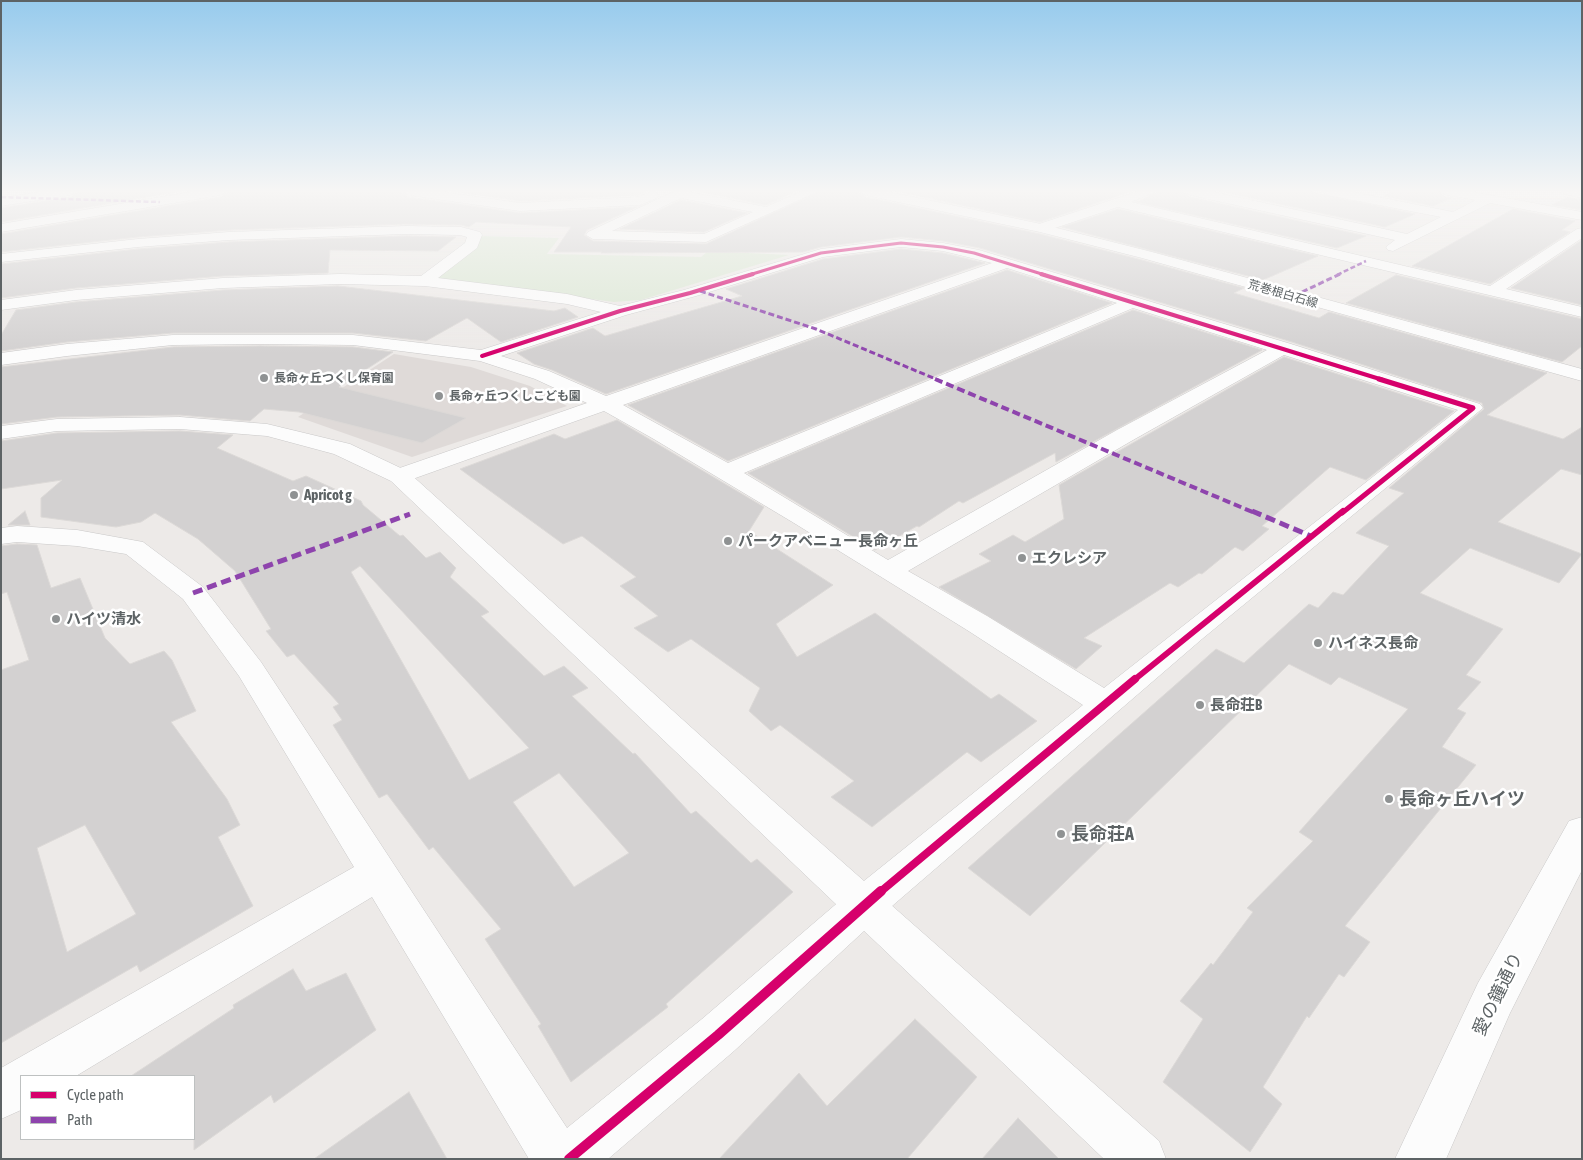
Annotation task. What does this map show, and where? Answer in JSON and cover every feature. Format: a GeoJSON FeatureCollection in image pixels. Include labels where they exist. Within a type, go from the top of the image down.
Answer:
{"type":"FeatureCollection","features":[{"type":"Feature","properties":{"kind":"street"},"geometry":{"type":"LineString","coordinates":[[1,258],[119,245]]}},
{"type":"Feature","properties":{"kind":"street"},"geometry":{"type":"LineString","coordinates":[[425,281],[472,245]]}},
{"type":"Feature","properties":{"kind":"street"},"geometry":{"type":"LineString","coordinates":[[482,356],[620,311],[690,293],[821,253],[887,245]]}},
{"type":"Feature","properties":{"kind":"street"},"geometry":{"type":"LineString","coordinates":[[569,1159],[718,1034],[863,906],[1192,632],[1473,408],[974,253],[913,245]]}},
{"type":"Feature","properties":{"kind":"street","name":"荒巻根白石線"},"geometry":{"type":"LineString","coordinates":[[1108,245],[1582,375]]}},
{"type":"Feature","properties":{"kind":"street"},"geometry":{"type":"LineString","coordinates":[[1298,245],[1582,312]]}},
{"type":"Feature","properties":{"kind":"street"},"geometry":{"type":"LineString","coordinates":[[1366,261],[1398,245]]}},
{"type":"Feature","properties":{"kind":"street"},"geometry":{"type":"LineString","coordinates":[[1493,291],[1562,245]]}},
{"type":"Feature","properties":{"kind":"street"},"geometry":{"type":"LineString","coordinates":[[399,476],[1007,263]]}},
{"type":"Feature","properties":{"kind":"street"},"geometry":{"type":"LineString","coordinates":[[1,305],[76,295],[223,283],[340,279],[425,281],[567,299],[620,311]]}},
{"type":"Feature","properties":{"kind":"street"},"geometry":{"type":"LineString","coordinates":[[726,472],[1133,302]]}},
{"type":"Feature","properties":{"kind":"street"},"geometry":{"type":"LineString","coordinates":[[1,359],[66,350],[173,340],[260,339],[353,340],[482,356],[542,375],[606,404],[660,433],[977,623],[1106,704]]}},
{"type":"Feature","properties":{"kind":"street"},"geometry":{"type":"LineString","coordinates":[[888,571],[1125,435],[1284,348]]}},
{"type":"Feature","properties":{"kind":"street"},"geometry":{"type":"LineString","coordinates":[[1,434],[57,425],[180,423],[267,430],[342,449],[399,476],[863,906],[1141,1159]]}},
{"type":"Feature","properties":{"kind":"street"},"geometry":{"type":"LineString","coordinates":[[1,536],[17,534],[77,538],[134,548],[193,593],[250,669],[558,1159]]}},
{"type":"Feature","properties":{"kind":"street","name":"愛の鐘通り"},"geometry":{"type":"LineString","coordinates":[[1420,1159],[1494,998],[1582,832]]}},
{"type":"Feature","properties":{"kind":"street"},"geometry":{"type":"LineString","coordinates":[[35,1075],[379,872]]}},
{"type":"Feature","properties":{"kind":"street"},"geometry":{"type":"LineString","coordinates":[[1,1095],[20,1084]]}},
{"type":"Feature","properties":{"kind":"shaded area","name":"長命ヶ丘つくしこども園"},"geometry":{"type":"Polygon","coordinates":[[[394,354],[471,367],[530,386],[567,406],[412,457],[298,417],[394,354]]]}},
{"type":"Feature","properties":{"kind":"green space"},"geometry":{"type":"Polygon","coordinates":[[[470,245],[554,245],[547,254],[701,257],[708,251],[789,255],[641,300],[614,302],[437,279],[470,245]]]}},
{"type":"Feature","properties":{"kind":"building"},"geometry":{"type":"Polygon","coordinates":[[[1,245],[64,245],[1,252],[1,245]]]}},
{"type":"Feature","properties":{"kind":"building"},"geometry":{"type":"Polygon","coordinates":[[[188,245],[446,245],[438,251],[330,250],[328,273],[223,276],[76,288],[1,298],[1,264],[188,245]]]}},
{"type":"Feature","properties":{"kind":"building"},"geometry":{"type":"Polygon","coordinates":[[[559,245],[836,245],[803,252],[554,252],[559,245]]]}},
{"type":"Feature","properties":{"kind":"building"},"geometry":{"type":"Polygon","coordinates":[[[965,245],[1084,245],[1244,288],[1234,293],[1319,318],[1329,312],[1547,373],[1487,415],[1563,439],[1582,427],[1582,475],[1561,469],[1498,522],[1582,554],[1559,583],[1470,548],[1420,593],[1503,629],[1466,675],[1481,682],[1457,709],[1466,713],[1442,747],[1476,765],[1345,926],[1370,942],[1344,977],[1339,974],[1309,1018],[1307,1016],[1263,1087],[1282,1104],[1250,1152],[1163,1082],[1203,1019],[1180,1001],[1211,963],[1213,965],[1253,912],[1247,908],[1313,841],[1299,832],[1408,709],[1339,677],[1331,685],[1289,664],[1030,916],[968,868],[1216,649],[1244,663],[1309,604],[1318,608],[1333,592],[1343,595],[1389,546],[1356,533],[1404,493],[1389,488],[1484,409],[1482,403],[1292,342],[980,248],[965,245]]]}},
{"type":"Feature","properties":{"kind":"building"},"geometry":{"type":"Polygon","coordinates":[[[1131,245],[1272,245],[1318,256],[1263,280],[1131,245]]]}},
{"type":"Feature","properties":{"kind":"building"},"geometry":{"type":"Polygon","coordinates":[[[1325,245],[1344,245],[1337,248],[1325,245]]]}},
{"type":"Feature","properties":{"kind":"building"},"geometry":{"type":"Polygon","coordinates":[[[1449,245],[1550,245],[1490,284],[1412,266],[1449,245]]]}},
{"type":"Feature","properties":{"kind":"building"},"geometry":{"type":"Polygon","coordinates":[[[1574,245],[1582,245],[1582,305],[1511,288],[1574,245]]]}},
{"type":"Feature","properties":{"kind":"building"},"geometry":{"type":"Polygon","coordinates":[[[901,249],[943,253],[985,263],[606,394],[534,364],[517,353],[593,328],[605,336],[742,296],[726,289],[823,259],[901,249]]]}},
{"type":"Feature","properties":{"kind":"building"},"geometry":{"type":"Polygon","coordinates":[[[1007,270],[1112,303],[728,461],[628,405],[1007,270]]]}},
{"type":"Feature","properties":{"kind":"building"},"geometry":{"type":"Polygon","coordinates":[[[1396,275],[1582,319],[1582,346],[1562,362],[1346,303],[1396,275]]]}},
{"type":"Feature","properties":{"kind":"building"},"geometry":{"type":"Polygon","coordinates":[[[338,286],[554,311],[565,308],[578,317],[501,342],[467,318],[426,341],[353,333],[173,333],[67,342],[1,351],[1,335],[16,310],[76,302],[223,290],[338,286]]]}},
{"type":"Feature","properties":{"kind":"building"},"geometry":{"type":"Polygon","coordinates":[[[1133,310],[1262,350],[1056,462],[1055,453],[963,503],[959,501],[919,527],[917,526],[875,550],[748,473],[1133,310]]]}},
{"type":"Feature","properties":{"kind":"building"},"geometry":{"type":"Polygon","coordinates":[[[173,347],[353,347],[393,352],[339,387],[466,418],[422,443],[299,412],[264,409],[250,421],[180,415],[57,417],[1,424],[1,367],[173,347]]]}},
{"type":"Feature","properties":{"kind":"building"},"geometry":{"type":"Polygon","coordinates":[[[1284,357],[1454,411],[1366,480],[1330,467],[1262,526],[1269,529],[1243,551],[1235,547],[1202,574],[1199,573],[1178,587],[1170,583],[1084,638],[1102,646],[1076,669],[939,587],[991,561],[979,554],[1013,535],[1025,542],[1064,519],[1059,485],[1284,357]]]}},
{"type":"Feature","properties":{"kind":"building"},"geometry":{"type":"Polygon","coordinates":[[[617,420],[764,507],[749,531],[833,585],[776,624],[797,657],[875,613],[991,699],[999,694],[1037,721],[981,762],[967,752],[872,827],[831,797],[854,781],[780,725],[771,731],[749,711],[760,688],[691,639],[668,652],[634,628],[658,616],[620,586],[636,577],[582,536],[563,544],[460,469],[554,434],[565,439],[617,420]]]}},
{"type":"Feature","properties":{"kind":"building"},"geometry":{"type":"Polygon","coordinates":[[[180,431],[233,435],[217,448],[293,481],[306,476],[361,501],[363,505],[400,536],[403,535],[426,558],[440,552],[456,568],[450,577],[489,612],[481,616],[544,676],[564,666],[588,688],[572,696],[633,754],[635,753],[691,814],[696,811],[751,863],[757,859],[793,892],[666,1004],[668,1007],[571,1082],[538,1026],[541,1024],[485,939],[501,929],[433,847],[429,850],[387,794],[379,798],[333,725],[342,720],[333,707],[339,704],[294,654],[287,657],[266,631],[271,629],[235,571],[198,539],[155,513],[141,522],[116,527],[41,517],[41,498],[62,480],[1,489],[1,441],[57,433],[180,431]],[[360,566],[351,572],[469,780],[529,748],[360,566]],[[559,773],[513,802],[574,887],[629,853],[559,773]]]}},
{"type":"Feature","properties":{"kind":"building"},"geometry":{"type":"Polygon","coordinates":[[[25,511],[30,525],[8,525],[25,511]]]}},
{"type":"Feature","properties":{"kind":"building"},"geometry":{"type":"Polygon","coordinates":[[[17,544],[37,545],[51,588],[80,578],[105,638],[130,664],[164,651],[172,660],[196,711],[171,722],[227,799],[240,825],[218,837],[253,906],[140,972],[137,965],[1,1043],[1,670],[29,660],[7,592],[1,594],[1,546],[17,544]],[[85,825],[37,848],[67,952],[136,914],[85,825]]]}},
{"type":"Feature","properties":{"kind":"building"},"geometry":{"type":"Polygon","coordinates":[[[293,969],[306,991],[346,973],[376,1030],[274,1103],[271,1095],[194,1150],[195,1075],[133,1075],[234,1008],[233,1005],[293,969]]]}},
{"type":"Feature","properties":{"kind":"building"},"geometry":{"type":"Polygon","coordinates":[[[915,1019],[977,1077],[907,1159],[719,1159],[799,1073],[827,1106],[915,1019]]]}},
{"type":"Feature","properties":{"kind":"building"},"geometry":{"type":"Polygon","coordinates":[[[409,1092],[447,1159],[314,1159],[409,1092]]]}},
{"type":"Feature","properties":{"kind":"building"},"geometry":{"type":"Polygon","coordinates":[[[1018,1118],[1059,1159],[982,1159],[1018,1118]]]}},
{"type":"Feature","properties":{"kind":"marked path"},"geometry":{"type":"LineString","coordinates":[[1302,292],[1366,261]]}},
{"type":"Feature","properties":{"kind":"marked path"},"geometry":{"type":"LineString","coordinates":[[700,291],[816,329],[1313,537]]}},
{"type":"Feature","properties":{"kind":"marked path"},"geometry":{"type":"LineString","coordinates":[[193,593],[410,514]]}},
{"type":"Feature","properties":{"kind":"cycle path"},"geometry":{"type":"LineString","coordinates":[[482,356],[620,311],[690,293],[821,253],[884,245]]}},
{"type":"Feature","properties":{"kind":"cycle path"},"geometry":{"type":"LineString","coordinates":[[569,1159],[718,1035],[863,906],[1192,632],[1473,408],[974,253],[923,245]]}},
{"type":"Feature","properties":{"kind":"place","name":"長命ヶ丘つくし保育園"},"geometry":{"type":"Point","coordinates":[264,378]}},
{"type":"Feature","properties":{"kind":"place","name":"長命ヶ丘つくしこども園"},"geometry":{"type":"Point","coordinates":[439,396]}},
{"type":"Feature","properties":{"kind":"place","name":"Apricot g"},"geometry":{"type":"Point","coordinates":[294,495]}},
{"type":"Feature","properties":{"kind":"place","name":"パークアベニュー長命ヶ丘"},"geometry":{"type":"Point","coordinates":[728,541]}},
{"type":"Feature","properties":{"kind":"place","name":"エクレシア"},"geometry":{"type":"Point","coordinates":[1022,558]}},
{"type":"Feature","properties":{"kind":"place","name":"ハイツ清水"},"geometry":{"type":"Point","coordinates":[56,619]}},
{"type":"Feature","properties":{"kind":"place","name":"ハイネス長命"},"geometry":{"type":"Point","coordinates":[1318,643]}},
{"type":"Feature","properties":{"kind":"place","name":"長命荘B"},"geometry":{"type":"Point","coordinates":[1200,705]}},
{"type":"Feature","properties":{"kind":"place","name":"長命ヶ丘ハイツ"},"geometry":{"type":"Point","coordinates":[1389,799]}},
{"type":"Feature","properties":{"kind":"place","name":"長命荘A"},"geometry":{"type":"Point","coordinates":[1061,834]}}]}
